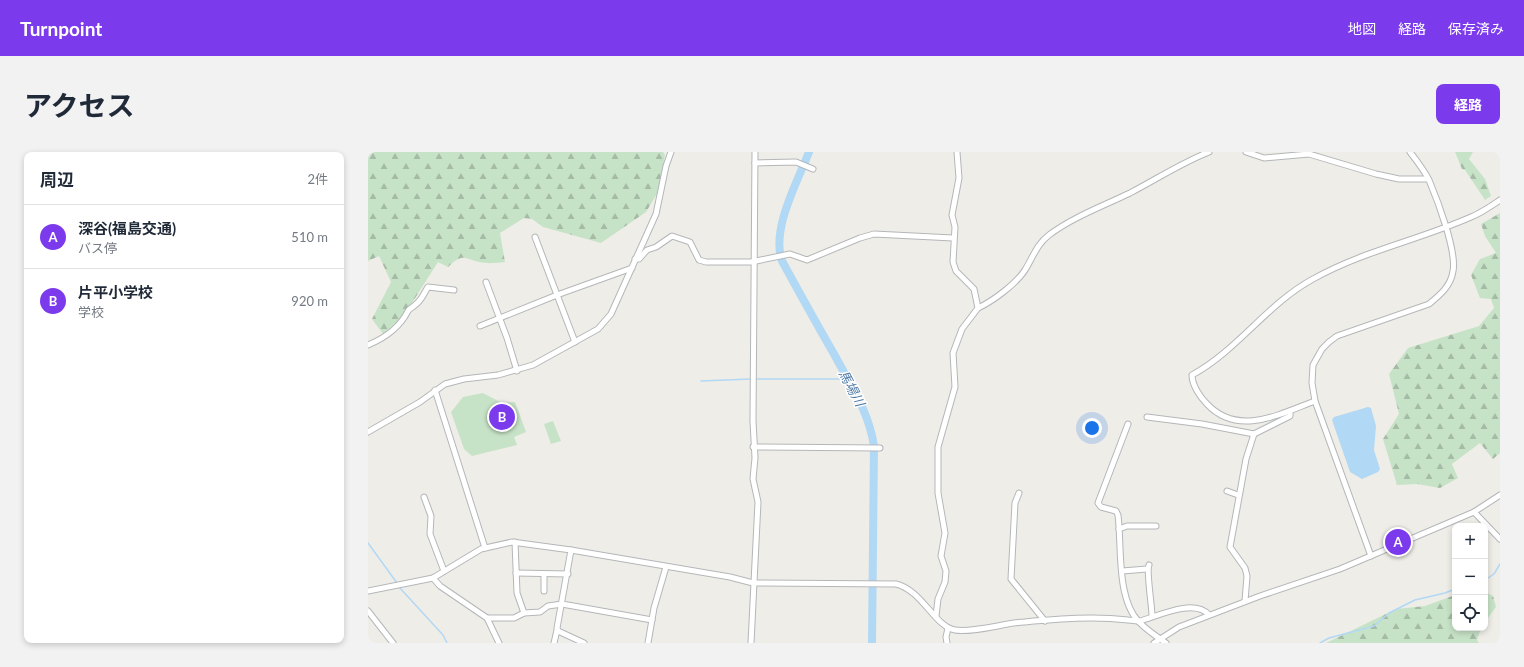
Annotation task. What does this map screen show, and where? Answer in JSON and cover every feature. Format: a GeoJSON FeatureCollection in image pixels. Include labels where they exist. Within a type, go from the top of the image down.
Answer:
{"type":"FeatureCollection","features":[{"type":"Feature","properties":{"kind":"street"},"geometry":{"type":"LineString","coordinates":[[368,432],[420,402],[435,390],[453,381],[517,371],[533,365],[575,342],[604,323],[611,314],[659,205],[666,166],[671,152]]}},
{"type":"Feature","properties":{"kind":"street"},"geometry":{"type":"LineString","coordinates":[[751,643],[758,502],[753,479],[756,462],[753,447],[755,152]]}},
{"type":"Feature","properties":{"kind":"street"},"geometry":{"type":"LineString","coordinates":[[957,152],[959,169],[958,188],[952,215],[955,227],[953,238],[954,266],[956,271],[974,289],[978,308]]}},
{"type":"Feature","properties":{"kind":"street"},"geometry":{"type":"LineString","coordinates":[[936,616],[938,599],[945,582],[946,571],[941,556],[945,533],[938,493],[938,446],[955,387],[953,353],[962,329],[978,308],[990,301],[1019,277],[1036,248],[1049,235],[1081,216],[1131,192],[1170,170],[1209,152]]}},
{"type":"Feature","properties":{"kind":"street"},"geometry":{"type":"LineString","coordinates":[[1246,152],[1261,158],[1305,154],[1314,155],[1376,174],[1399,179],[1428,179]]}},
{"type":"Feature","properties":{"kind":"street"},"geometry":{"type":"LineString","coordinates":[[1371,556],[1315,401],[1312,383],[1313,365],[1322,349],[1337,336],[1429,304],[1440,295],[1450,281],[1454,270],[1453,256],[1446,228],[1428,179],[1410,152]]}},
{"type":"Feature","properties":{"kind":"street"},"geometry":{"type":"LineString","coordinates":[[755,163],[796,162],[813,169]]}},
{"type":"Feature","properties":{"kind":"street"},"geometry":{"type":"LineString","coordinates":[[1315,401],[1259,421],[1236,421],[1223,417],[1213,410],[1204,400],[1192,380],[1192,375],[1222,356],[1288,295],[1312,279],[1334,267],[1372,252],[1446,228],[1473,216],[1500,200]]}},
{"type":"Feature","properties":{"kind":"street"},"geometry":{"type":"LineString","coordinates":[[635,259],[640,257],[647,250],[656,247],[670,237],[676,236],[690,242],[699,260],[703,261],[754,260],[775,258],[785,255],[793,255],[810,260],[860,238],[874,234],[953,238]]}},
{"type":"Feature","properties":{"kind":"street"},"geometry":{"type":"LineString","coordinates":[[535,237],[575,342]]}},
{"type":"Feature","properties":{"kind":"street"},"geometry":{"type":"LineString","coordinates":[[480,326],[557,295],[632,268]]}},
{"type":"Feature","properties":{"kind":"street"},"geometry":{"type":"LineString","coordinates":[[486,282],[500,318],[517,371]]}},
{"type":"Feature","properties":{"kind":"street"},"geometry":{"type":"LineString","coordinates":[[368,345],[381,340],[390,333],[421,299],[429,286],[454,290]]}},
{"type":"Feature","properties":{"kind":"street"},"geometry":{"type":"LineString","coordinates":[[435,390],[485,548]]}},
{"type":"Feature","properties":{"kind":"street"},"geometry":{"type":"LineString","coordinates":[[1147,417],[1202,424],[1254,434],[1290,416],[1290,411]]}},
{"type":"Feature","properties":{"kind":"street"},"geometry":{"type":"LineString","coordinates":[[1128,424],[1098,503],[1102,507],[1117,513],[1122,571],[1127,598],[1138,621],[1166,643]]}},
{"type":"Feature","properties":{"kind":"street"},"geometry":{"type":"LineString","coordinates":[[1245,601],[1247,576],[1245,568],[1230,547],[1238,495],[1246,459],[1254,434]]}},
{"type":"Feature","properties":{"kind":"street"},"geometry":{"type":"LineString","coordinates":[[753,447],[880,448]]}},
{"type":"Feature","properties":{"kind":"street"},"geometry":{"type":"LineString","coordinates":[[1227,491],[1238,495]]}},
{"type":"Feature","properties":{"kind":"street"},"geometry":{"type":"LineString","coordinates":[[1019,493],[1015,504],[1011,579],[1046,621]]}},
{"type":"Feature","properties":{"kind":"street"},"geometry":{"type":"LineString","coordinates":[[1154,643],[1172,630],[1245,601],[1324,576],[1474,512],[1500,495]]}},
{"type":"Feature","properties":{"kind":"street"},"geometry":{"type":"LineString","coordinates":[[424,497],[431,516],[430,534],[444,571]]}},
{"type":"Feature","properties":{"kind":"street"},"geometry":{"type":"LineString","coordinates":[[1474,512],[1500,539]]}},
{"type":"Feature","properties":{"kind":"street"},"geometry":{"type":"LineString","coordinates":[[1119,529],[1127,526],[1156,526]]}},
{"type":"Feature","properties":{"kind":"street"},"geometry":{"type":"LineString","coordinates":[[368,591],[433,578],[485,548],[505,542],[515,542],[730,577],[753,583],[896,584],[907,587],[948,628],[961,630],[1025,622],[1109,617],[1138,621],[1177,610],[1193,608],[1209,615]]}},
{"type":"Feature","properties":{"kind":"street"},"geometry":{"type":"LineString","coordinates":[[515,542],[517,594],[524,613]]}},
{"type":"Feature","properties":{"kind":"street"},"geometry":{"type":"LineString","coordinates":[[554,643],[568,574],[571,550]]}},
{"type":"Feature","properties":{"kind":"street"},"geometry":{"type":"LineString","coordinates":[[648,643],[654,608],[666,567]]}},
{"type":"Feature","properties":{"kind":"street"},"geometry":{"type":"LineString","coordinates":[[1122,571],[1148,567],[1151,587],[1152,616]]}},
{"type":"Feature","properties":{"kind":"street"},"geometry":{"type":"LineString","coordinates":[[516,574],[568,574]]}},
{"type":"Feature","properties":{"kind":"street"},"geometry":{"type":"LineString","coordinates":[[544,574],[544,591]]}},
{"type":"Feature","properties":{"kind":"street"},"geometry":{"type":"LineString","coordinates":[[433,578],[440,586],[487,618],[499,643]]}},
{"type":"Feature","properties":{"kind":"street"},"geometry":{"type":"LineString","coordinates":[[487,618],[514,618],[524,613],[540,612],[548,606],[562,604],[652,620]]}},
{"type":"Feature","properties":{"kind":"street"},"geometry":{"type":"LineString","coordinates":[[368,611],[393,643]]}},
{"type":"Feature","properties":{"kind":"street"},"geometry":{"type":"LineString","coordinates":[[947,643],[946,637],[948,628]]}},
{"type":"Feature","properties":{"kind":"street"},"geometry":{"type":"LineString","coordinates":[[557,630],[584,643]]}},
{"type":"Feature","properties":{"kind":"green space"},"geometry":{"type":"Polygon","coordinates":[[[368,152],[663,152],[665,155],[658,192],[646,212],[601,243],[543,227],[532,219],[524,218],[500,233],[505,262],[486,263],[460,258],[448,267],[438,262],[403,317],[383,334],[372,319],[391,282],[379,256],[368,261],[368,152]]]}},
{"type":"Feature","properties":{"kind":"green space"},"geometry":{"type":"Polygon","coordinates":[[[1455,152],[1473,152],[1469,159],[1485,179],[1491,196],[1485,200],[1465,170],[1462,169],[1455,152]]]}},
{"type":"Feature","properties":{"kind":"green space"},"geometry":{"type":"Polygon","coordinates":[[[1500,213],[1500,453],[1493,459],[1480,443],[1452,464],[1458,478],[1440,488],[1417,484],[1397,485],[1383,439],[1399,414],[1389,374],[1408,348],[1479,326],[1494,308],[1491,299],[1480,298],[1471,275],[1480,259],[1496,253],[1485,236],[1481,224],[1500,213]]]}},
{"type":"Feature","properties":{"kind":"green space"},"geometry":{"type":"Polygon","coordinates":[[[483,393],[502,403],[515,402],[526,432],[514,437],[517,445],[472,456],[464,449],[451,412],[463,397],[483,393]]]}},
{"type":"Feature","properties":{"kind":"green space"},"geometry":{"type":"Polygon","coordinates":[[[553,421],[561,441],[551,444],[544,424],[553,421]]]}},
{"type":"Feature","properties":{"kind":"green space"},"geometry":{"type":"Polygon","coordinates":[[[1488,594],[1493,596],[1496,607],[1488,618],[1488,594]]]}},
{"type":"Feature","properties":{"kind":"green space"},"geometry":{"type":"Polygon","coordinates":[[[1452,596],[1452,631],[1480,631],[1477,640],[1479,643],[1326,643],[1396,609],[1425,606],[1452,596]]]}},
{"type":"Feature","properties":{"kind":"water"},"geometry":{"type":"Polygon","coordinates":[[[1368,407],[1371,408],[1376,426],[1374,450],[1380,469],[1378,472],[1362,479],[1350,472],[1332,420],[1334,417],[1368,407]]]}},
{"type":"Feature","properties":{"kind":"waterway","name":"馬場川"},"geometry":{"type":"LineString","coordinates":[[809,152],[787,206],[780,235],[780,248],[782,261],[858,398],[872,434],[874,446],[872,643]]}},
{"type":"Feature","properties":{"kind":"waterway"},"geometry":{"type":"LineString","coordinates":[[701,381],[751,379]]}},
{"type":"Feature","properties":{"kind":"waterway"},"geometry":{"type":"LineString","coordinates":[[755,379],[848,379]]}},
{"type":"Feature","properties":{"kind":"waterway"},"geometry":{"type":"LineString","coordinates":[[368,543],[397,583]]}},
{"type":"Feature","properties":{"kind":"waterway"},"geometry":{"type":"LineString","coordinates":[[1488,578],[1494,574],[1500,564]]}},
{"type":"Feature","properties":{"kind":"waterway"},"geometry":{"type":"LineString","coordinates":[[399,587],[443,635],[447,643]]}},
{"type":"Feature","properties":{"kind":"waterway"},"geometry":{"type":"LineString","coordinates":[[1320,643],[1329,638],[1374,626],[1389,613],[1415,600],[1452,590]]}},
{"type":"Feature","properties":{"kind":"place","name":"片平小学校"},"geometry":{"type":"Point","coordinates":[502,417]}},
{"type":"Feature","properties":{"kind":"place","name":"深谷(福島交通)"},"geometry":{"type":"Point","coordinates":[1398,542]}}]}
